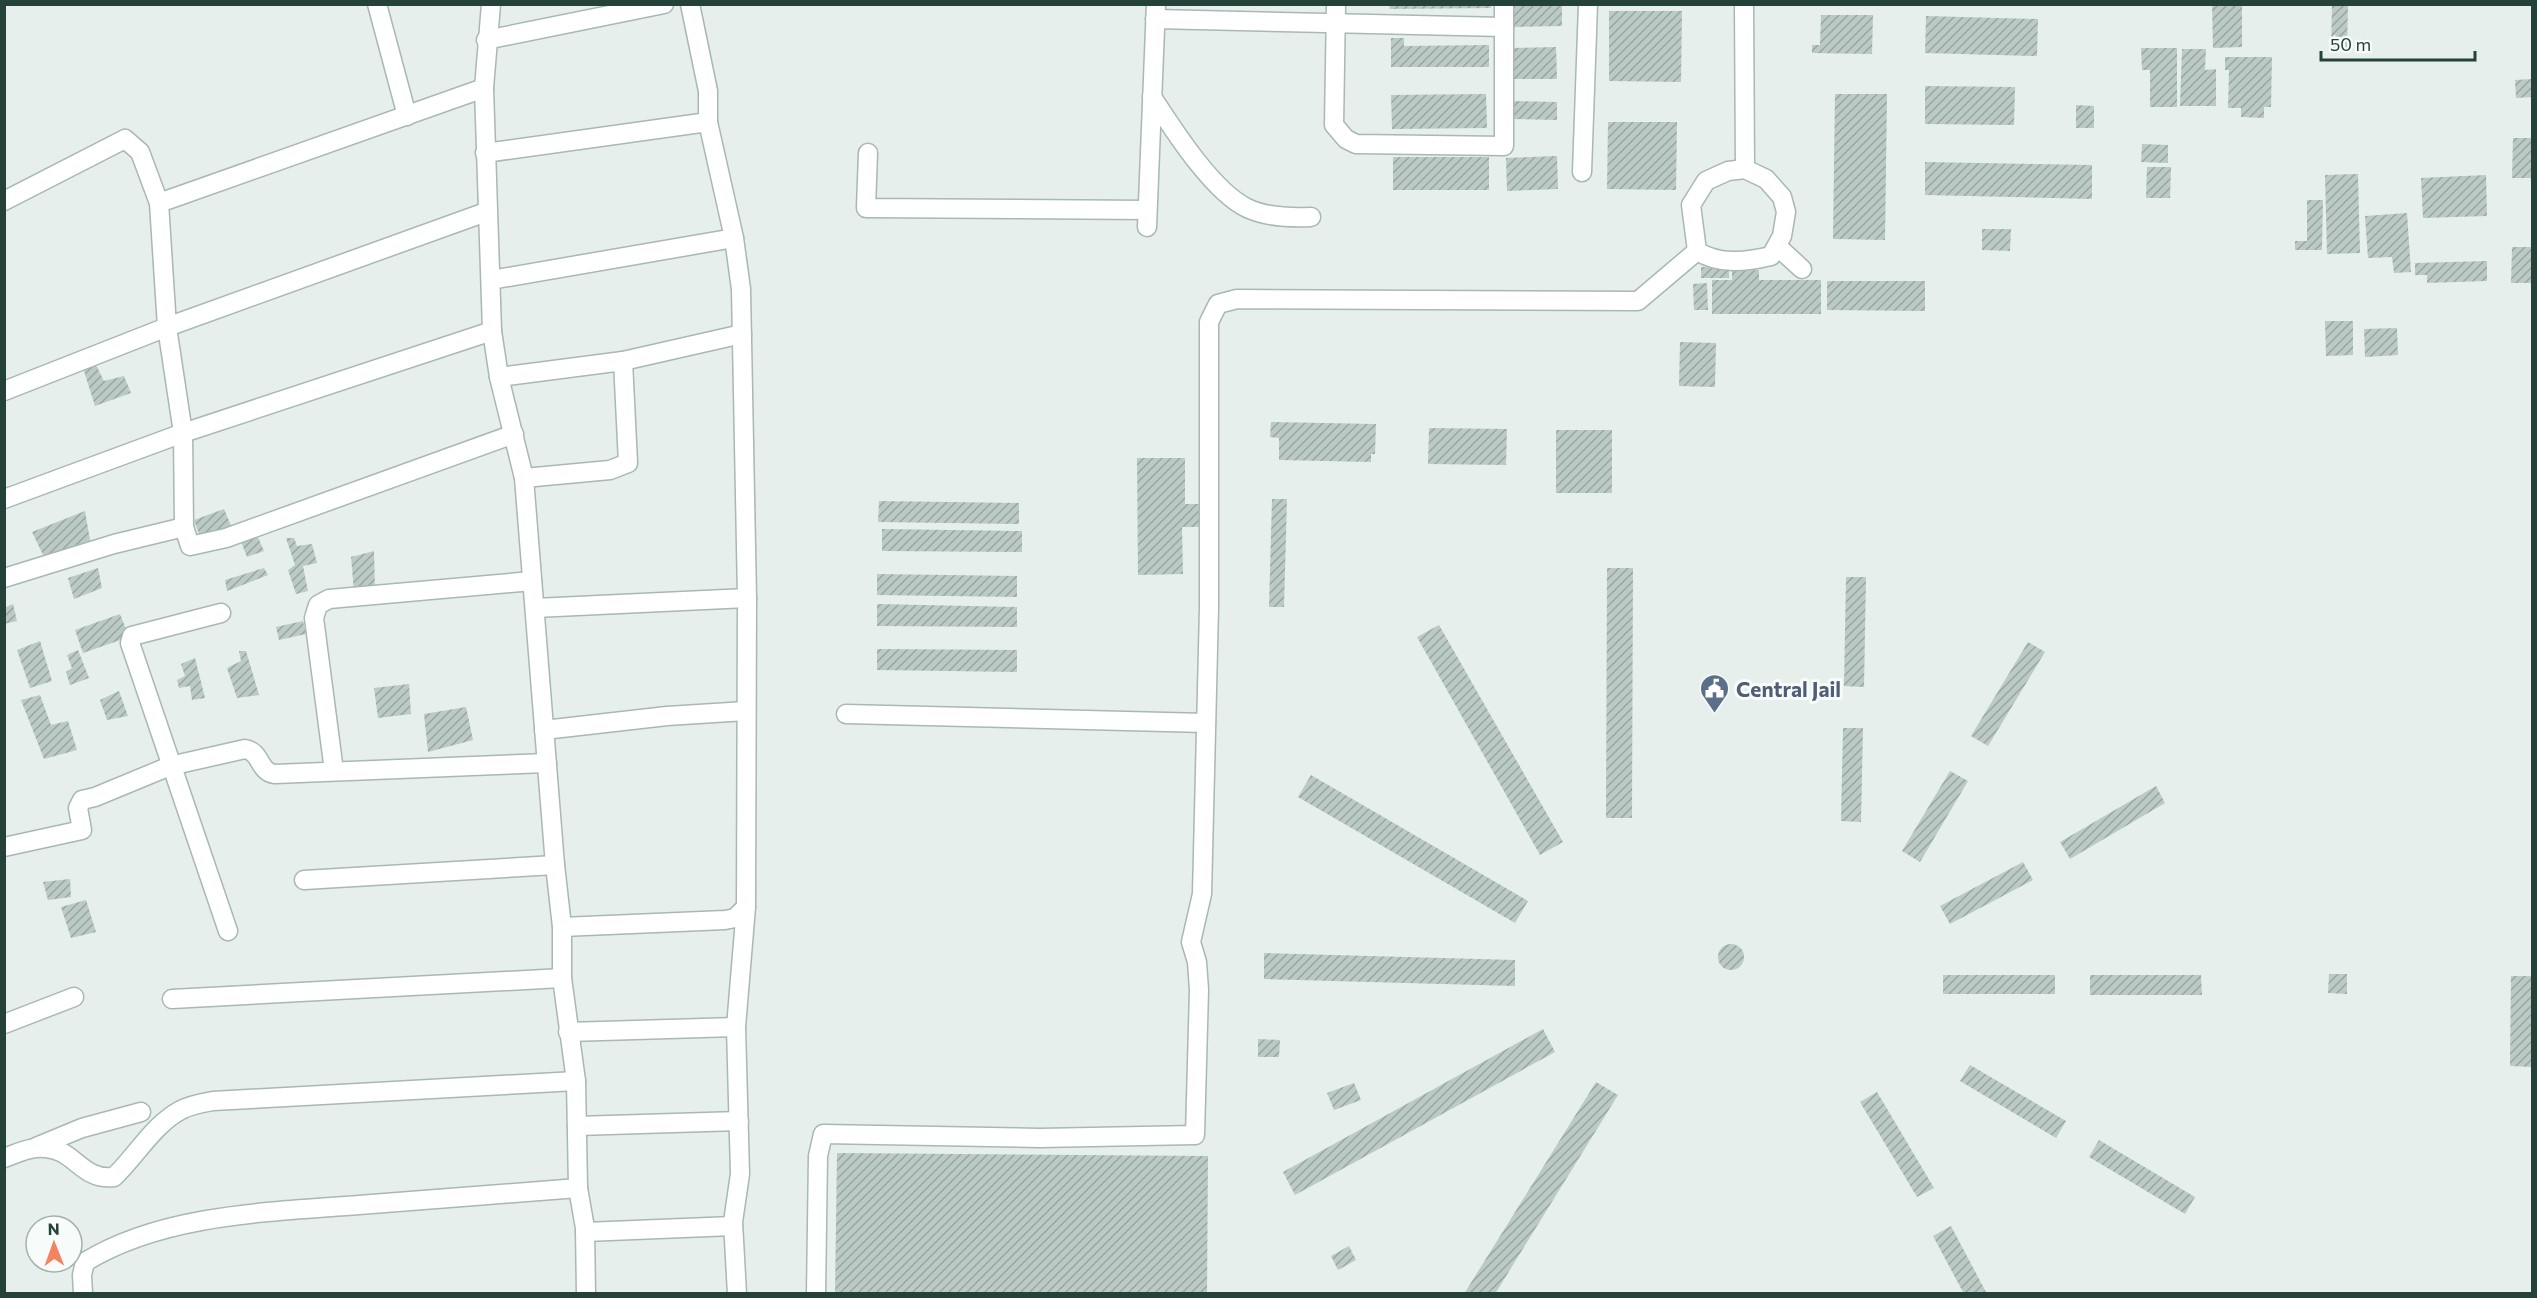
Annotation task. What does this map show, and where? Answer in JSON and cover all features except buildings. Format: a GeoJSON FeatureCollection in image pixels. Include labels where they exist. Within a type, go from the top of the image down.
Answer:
{"type":"FeatureCollection","features":[{"type":"Feature","properties":{"kind":"street"},"geometry":{"type":"LineString","coordinates":[[377,4],[407,116]]}},
{"type":"Feature","properties":{"kind":"street"},"geometry":{"type":"LineString","coordinates":[[491,4],[486,40],[484,88],[486,212],[492,331],[499,377],[524,478],[562,927],[562,978],[576,1081],[578,1188],[585,1232],[586,1293]]}},
{"type":"Feature","properties":{"kind":"street"},"geometry":{"type":"LineString","coordinates":[[486,40],[664,4]]}},
{"type":"Feature","properties":{"kind":"street"},"geometry":{"type":"LineString","coordinates":[[690,4],[708,91],[708,122],[734,238],[741,289],[747,598],[746,906],[736,1027],[740,1174],[733,1226],[737,1293]]}},
{"type":"Feature","properties":{"kind":"street"},"geometry":{"type":"LineString","coordinates":[[1336,13],[1334,125],[1346,139],[1356,144],[1504,146],[1504,4]]}},
{"type":"Feature","properties":{"kind":"street"},"geometry":{"type":"LineString","coordinates":[[1582,172],[1588,4]]}},
{"type":"Feature","properties":{"kind":"street"},"geometry":{"type":"LineString","coordinates":[[1744,4],[1745,169]]}},
{"type":"Feature","properties":{"kind":"street"},"geometry":{"type":"LineString","coordinates":[[867,153],[866,208],[1147,218],[1155,12],[1336,13],[1504,27]]}},
{"type":"Feature","properties":{"kind":"street"},"geometry":{"type":"LineString","coordinates":[[159,203],[484,88]]}},
{"type":"Feature","properties":{"kind":"street"},"geometry":{"type":"LineString","coordinates":[[1152,97],[1181,143],[1203,169],[1246,208],[1273,216],[1311,217]]}},
{"type":"Feature","properties":{"kind":"street"},"geometry":{"type":"LineString","coordinates":[[485,153],[708,122]]}},
{"type":"Feature","properties":{"kind":"street"},"geometry":{"type":"LineString","coordinates":[[4,201],[125,139],[140,152],[159,203],[167,327],[183,433],[184,527],[190,546],[226,538],[514,434]]}},
{"type":"Feature","properties":{"kind":"street"},"geometry":{"type":"LineString","coordinates":[[1745,169],[1766,180],[1782,197],[1786,212],[1782,236],[1771,256],[1730,261],[1709,259],[1696,251],[1691,205],[1706,181],[1728,171],[1745,169]]}},
{"type":"Feature","properties":{"kind":"street"},"geometry":{"type":"LineString","coordinates":[[5,388],[486,212]]}},
{"type":"Feature","properties":{"kind":"street"},"geometry":{"type":"LineString","coordinates":[[491,280],[734,238]]}},
{"type":"Feature","properties":{"kind":"street"},"geometry":{"type":"LineString","coordinates":[[1777,246],[1802,269]]}},
{"type":"Feature","properties":{"kind":"street"},"geometry":{"type":"LineString","coordinates":[[816,1293],[818,1156],[823,1134],[1040,1138],[1195,1135],[1199,990],[1197,962],[1191,942],[1202,894],[1209,608],[1209,322],[1218,304],[1237,299],[1638,301],[1696,251]]}},
{"type":"Feature","properties":{"kind":"street"},"geometry":{"type":"LineString","coordinates":[[4,499],[183,433],[492,331]]}},
{"type":"Feature","properties":{"kind":"street"},"geometry":{"type":"LineString","coordinates":[[499,377],[623,361],[742,334]]}},
{"type":"Feature","properties":{"kind":"street"},"geometry":{"type":"LineString","coordinates":[[524,478],[610,470],[628,463],[623,361]]}},
{"type":"Feature","properties":{"kind":"street"},"geometry":{"type":"LineString","coordinates":[[4,578],[114,544],[184,527]]}},
{"type":"Feature","properties":{"kind":"street"},"geometry":{"type":"LineString","coordinates":[[334,771],[314,618],[318,605],[329,599],[532,581]]}},
{"type":"Feature","properties":{"kind":"street"},"geometry":{"type":"LineString","coordinates":[[535,608],[747,598]]}},
{"type":"Feature","properties":{"kind":"street"},"geometry":{"type":"LineString","coordinates":[[221,613],[132,636],[130,643],[228,931]]}},
{"type":"Feature","properties":{"kind":"street"},"geometry":{"type":"LineString","coordinates":[[544,730],[667,716],[746,711]]}},
{"type":"Feature","properties":{"kind":"street"},"geometry":{"type":"LineString","coordinates":[[846,714],[1206,723]]}},
{"type":"Feature","properties":{"kind":"street"},"geometry":{"type":"LineString","coordinates":[[4,847],[82,830],[78,808],[82,800],[95,797],[170,766],[245,749],[257,754],[262,768],[268,773],[547,762]]}},
{"type":"Feature","properties":{"kind":"street"},"geometry":{"type":"LineString","coordinates":[[304,880],[555,865]]}},
{"type":"Feature","properties":{"kind":"street"},"geometry":{"type":"LineString","coordinates":[[562,927],[725,920],[735,918],[746,906]]}},
{"type":"Feature","properties":{"kind":"street"},"geometry":{"type":"LineString","coordinates":[[172,999],[562,978]]}},
{"type":"Feature","properties":{"kind":"street"},"geometry":{"type":"LineString","coordinates":[[4,1024],[74,997]]}},
{"type":"Feature","properties":{"kind":"street"},"geometry":{"type":"LineString","coordinates":[[568,1032],[736,1027]]}},
{"type":"Feature","properties":{"kind":"street"},"geometry":{"type":"LineString","coordinates":[[31,1148],[47,1148],[63,1153],[87,1172],[101,1178],[108,1178],[114,1177],[127,1165],[169,1117],[183,1108],[198,1104],[213,1101],[576,1081]]}},
{"type":"Feature","properties":{"kind":"street"},"geometry":{"type":"LineString","coordinates":[[4,1158],[82,1128],[141,1112]]}},
{"type":"Feature","properties":{"kind":"street"},"geometry":{"type":"LineString","coordinates":[[577,1125],[739,1121]]}},
{"type":"Feature","properties":{"kind":"street"},"geometry":{"type":"LineString","coordinates":[[83,1293],[82,1275],[85,1262],[103,1251],[126,1240],[233,1215],[578,1188]]}},
{"type":"Feature","properties":{"kind":"street"},"geometry":{"type":"LineString","coordinates":[[585,1232],[733,1226]]}},
{"type":"Feature","properties":{"kind":"place","name":"Central Jail"},"geometry":{"type":"Point","coordinates":[1715,714]}}]}
